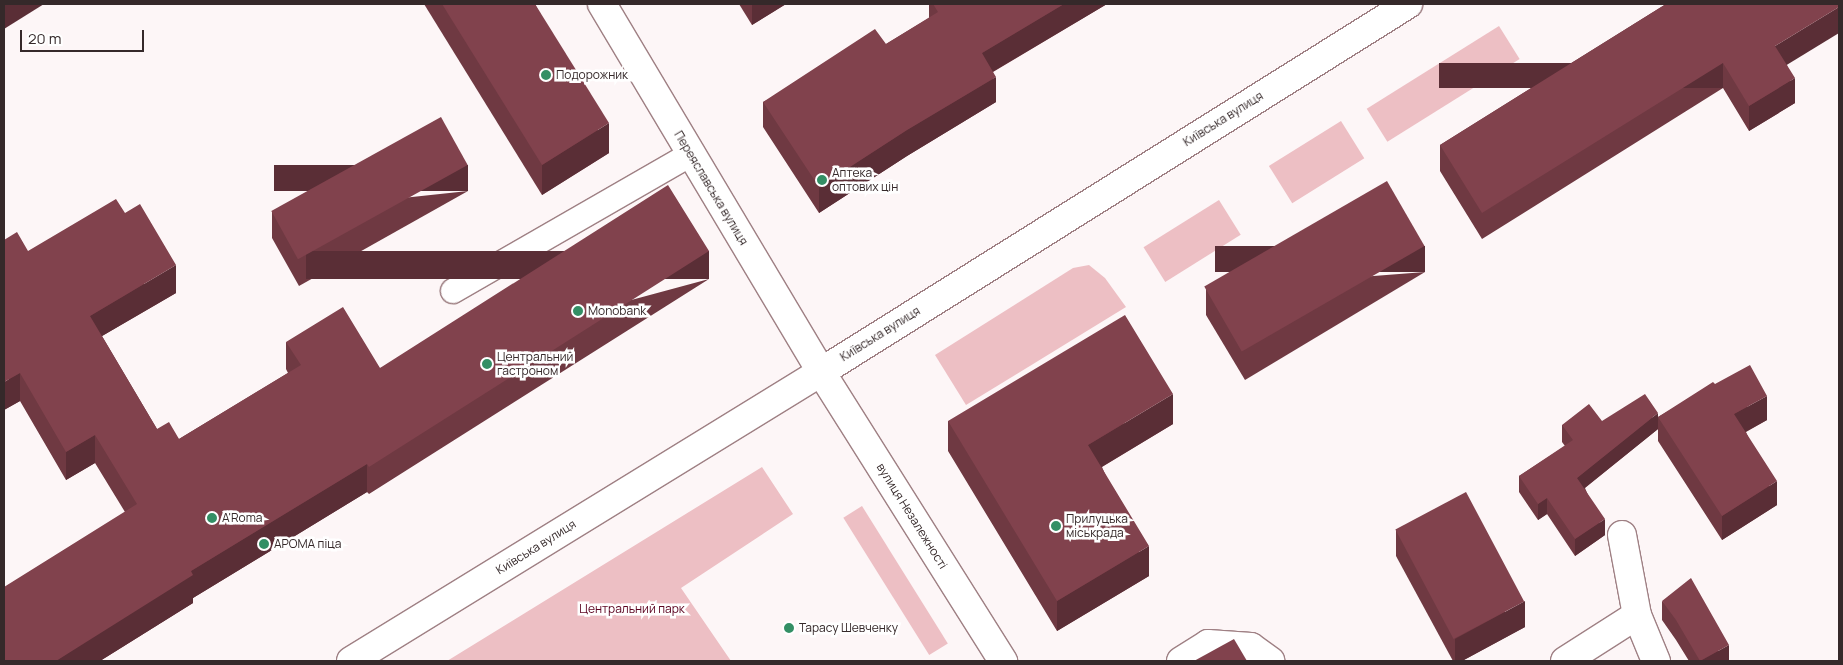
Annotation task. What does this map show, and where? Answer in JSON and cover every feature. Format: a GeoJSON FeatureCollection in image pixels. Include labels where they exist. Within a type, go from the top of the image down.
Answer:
{"type":"FeatureCollection","features":[{"type":"Feature","properties":{"kind":"main road","name":"Переяславська вулиця"},"geometry":{"type":"LineString","coordinates":[[602,4],[821,372]]}},
{"type":"Feature","properties":{"kind":"main road","name":"Київська вулиця"},"geometry":{"type":"LineString","coordinates":[[351,661],[821,372],[1408,4]]}},
{"type":"Feature","properties":{"kind":"main road","name":"вулиця Незалежності"},"geometry":{"type":"LineString","coordinates":[[821,372],[1003,661]]}},
{"type":"Feature","properties":{"kind":"main road"},"geometry":{"type":"LineString","coordinates":[[1622,535],[1637,615],[1656,661]]}},
{"type":"Feature","properties":{"kind":"main road"},"geometry":{"type":"LineString","coordinates":[[1565,661],[1637,615]]}},
{"type":"Feature","properties":{"kind":"main road"},"geometry":{"type":"LineString","coordinates":[[1181,661],[1208,644],[1251,647],[1270,661]]}},
{"type":"Feature","properties":{"kind":"lane"},"geometry":{"type":"LineString","coordinates":[[453,291],[691,154]]}},
{"type":"Feature","properties":{"kind":"green space"},"geometry":{"type":"Polygon","coordinates":[[[1499,26],[1520,59],[1387,142],[1367,109],[1499,26]]]}},
{"type":"Feature","properties":{"kind":"green space"},"geometry":{"type":"Polygon","coordinates":[[[1341,121],[1364,158],[1292,203],[1269,166],[1341,121]]]}},
{"type":"Feature","properties":{"kind":"green space"},"geometry":{"type":"Polygon","coordinates":[[[1219,200],[1241,235],[1165,282],[1144,247],[1219,200]]]}},
{"type":"Feature","properties":{"kind":"green space"},"geometry":{"type":"Polygon","coordinates":[[[1089,265],[1105,278],[1126,307],[966,405],[935,355],[1073,268],[1089,265]]]}},
{"type":"Feature","properties":{"kind":"green space","name":"Центральний парк"},"geometry":{"type":"Polygon","coordinates":[[[762,467],[793,514],[681,588],[731,661],[447,661],[762,467]]]}},
{"type":"Feature","properties":{"kind":"green space"},"geometry":{"type":"Polygon","coordinates":[[[862,506],[948,643],[929,655],[843,518],[862,506]]]}},
{"type":"Feature","properties":{"kind":"building"},"geometry":{"type":"Polygon","coordinates":[[[442,4],[535,4],[609,123],[542,165],[442,4]]]}},
{"type":"Feature","properties":{"kind":"building"},"geometry":{"type":"Polygon","coordinates":[[[933,4],[1064,4],[982,53],[996,77],[907,130],[819,187],[763,102],[875,29],[886,44],[938,12],[933,4]]]}},
{"type":"Feature","properties":{"kind":"building"},"geometry":{"type":"Polygon","coordinates":[[[1666,4],[1839,4],[1839,7],[1775,46],[1795,78],[1749,106],[1723,63],[1482,213],[1440,145],[1666,4]]]}},
{"type":"Feature","properties":{"kind":"building"},"geometry":{"type":"Polygon","coordinates":[[[441,117],[468,165],[298,259],[271,211],[441,117]]]}},
{"type":"Feature","properties":{"kind":"building"},"geometry":{"type":"Polygon","coordinates":[[[1387,181],[1424,246],[1242,351],[1204,286],[1387,181]]]}},
{"type":"Feature","properties":{"kind":"building"},"geometry":{"type":"Polygon","coordinates":[[[668,185],[709,251],[369,467],[367,464],[191,571],[193,575],[56,661],[4,661],[4,587],[137,504],[95,435],[66,452],[20,373],[4,382],[4,240],[17,232],[28,251],[116,199],[125,213],[140,204],[176,265],[90,316],[157,429],[169,422],[179,439],[301,365],[286,342],[343,307],[380,368],[668,185]]]}},
{"type":"Feature","properties":{"kind":"building","name":"Прилуцька міськрада"},"geometry":{"type":"Polygon","coordinates":[[[1125,315],[1173,394],[1088,445],[1149,546],[1057,601],[948,421],[1125,315]]]}},
{"type":"Feature","properties":{"kind":"building"},"geometry":{"type":"Polygon","coordinates":[[[1750,365],[1767,396],[1734,414],[1777,481],[1722,516],[1658,417],[1713,382],[1715,384],[1750,365]]]}},
{"type":"Feature","properties":{"kind":"building"},"geometry":{"type":"Polygon","coordinates":[[[1645,394],[1658,413],[1577,478],[1605,519],[1575,539],[1547,498],[1538,504],[1519,476],[1573,440],[1562,425],[1589,404],[1602,421],[1645,394]]]}},
{"type":"Feature","properties":{"kind":"building"},"geometry":{"type":"Polygon","coordinates":[[[1466,492],[1524,601],[1454,639],[1395,530],[1466,492]]]}},
{"type":"Feature","properties":{"kind":"building"},"geometry":{"type":"Polygon","coordinates":[[[1691,578],[1729,645],[1700,661],[1676,620],[1662,601],[1691,578]]]}},
{"type":"Feature","properties":{"kind":"building"},"geometry":{"type":"Polygon","coordinates":[[[1234,639],[1247,661],[1194,661],[1234,639]]]}},
{"type":"Feature","properties":{"kind":"place","name":"Подорожник"},"geometry":{"type":"Point","coordinates":[546,75]}},
{"type":"Feature","properties":{"kind":"place","name":"Аптека оптових цін"},"geometry":{"type":"Point","coordinates":[822,180]}},
{"type":"Feature","properties":{"kind":"place","name":"Monobank"},"geometry":{"type":"Point","coordinates":[578,311]}},
{"type":"Feature","properties":{"kind":"place","name":"Центральний гастроном"},"geometry":{"type":"Point","coordinates":[487,364]}},
{"type":"Feature","properties":{"kind":"place","name":"A'Roma"},"geometry":{"type":"Point","coordinates":[212,518]}},
{"type":"Feature","properties":{"kind":"place","name":"Прилуцька міськрада"},"geometry":{"type":"Point","coordinates":[1056,526]}},
{"type":"Feature","properties":{"kind":"place","name":"АРОМА піца"},"geometry":{"type":"Point","coordinates":[264,544]}},
{"type":"Feature","properties":{"kind":"place","name":"Тарасу Шевченку"},"geometry":{"type":"Point","coordinates":[789,628]}}]}
